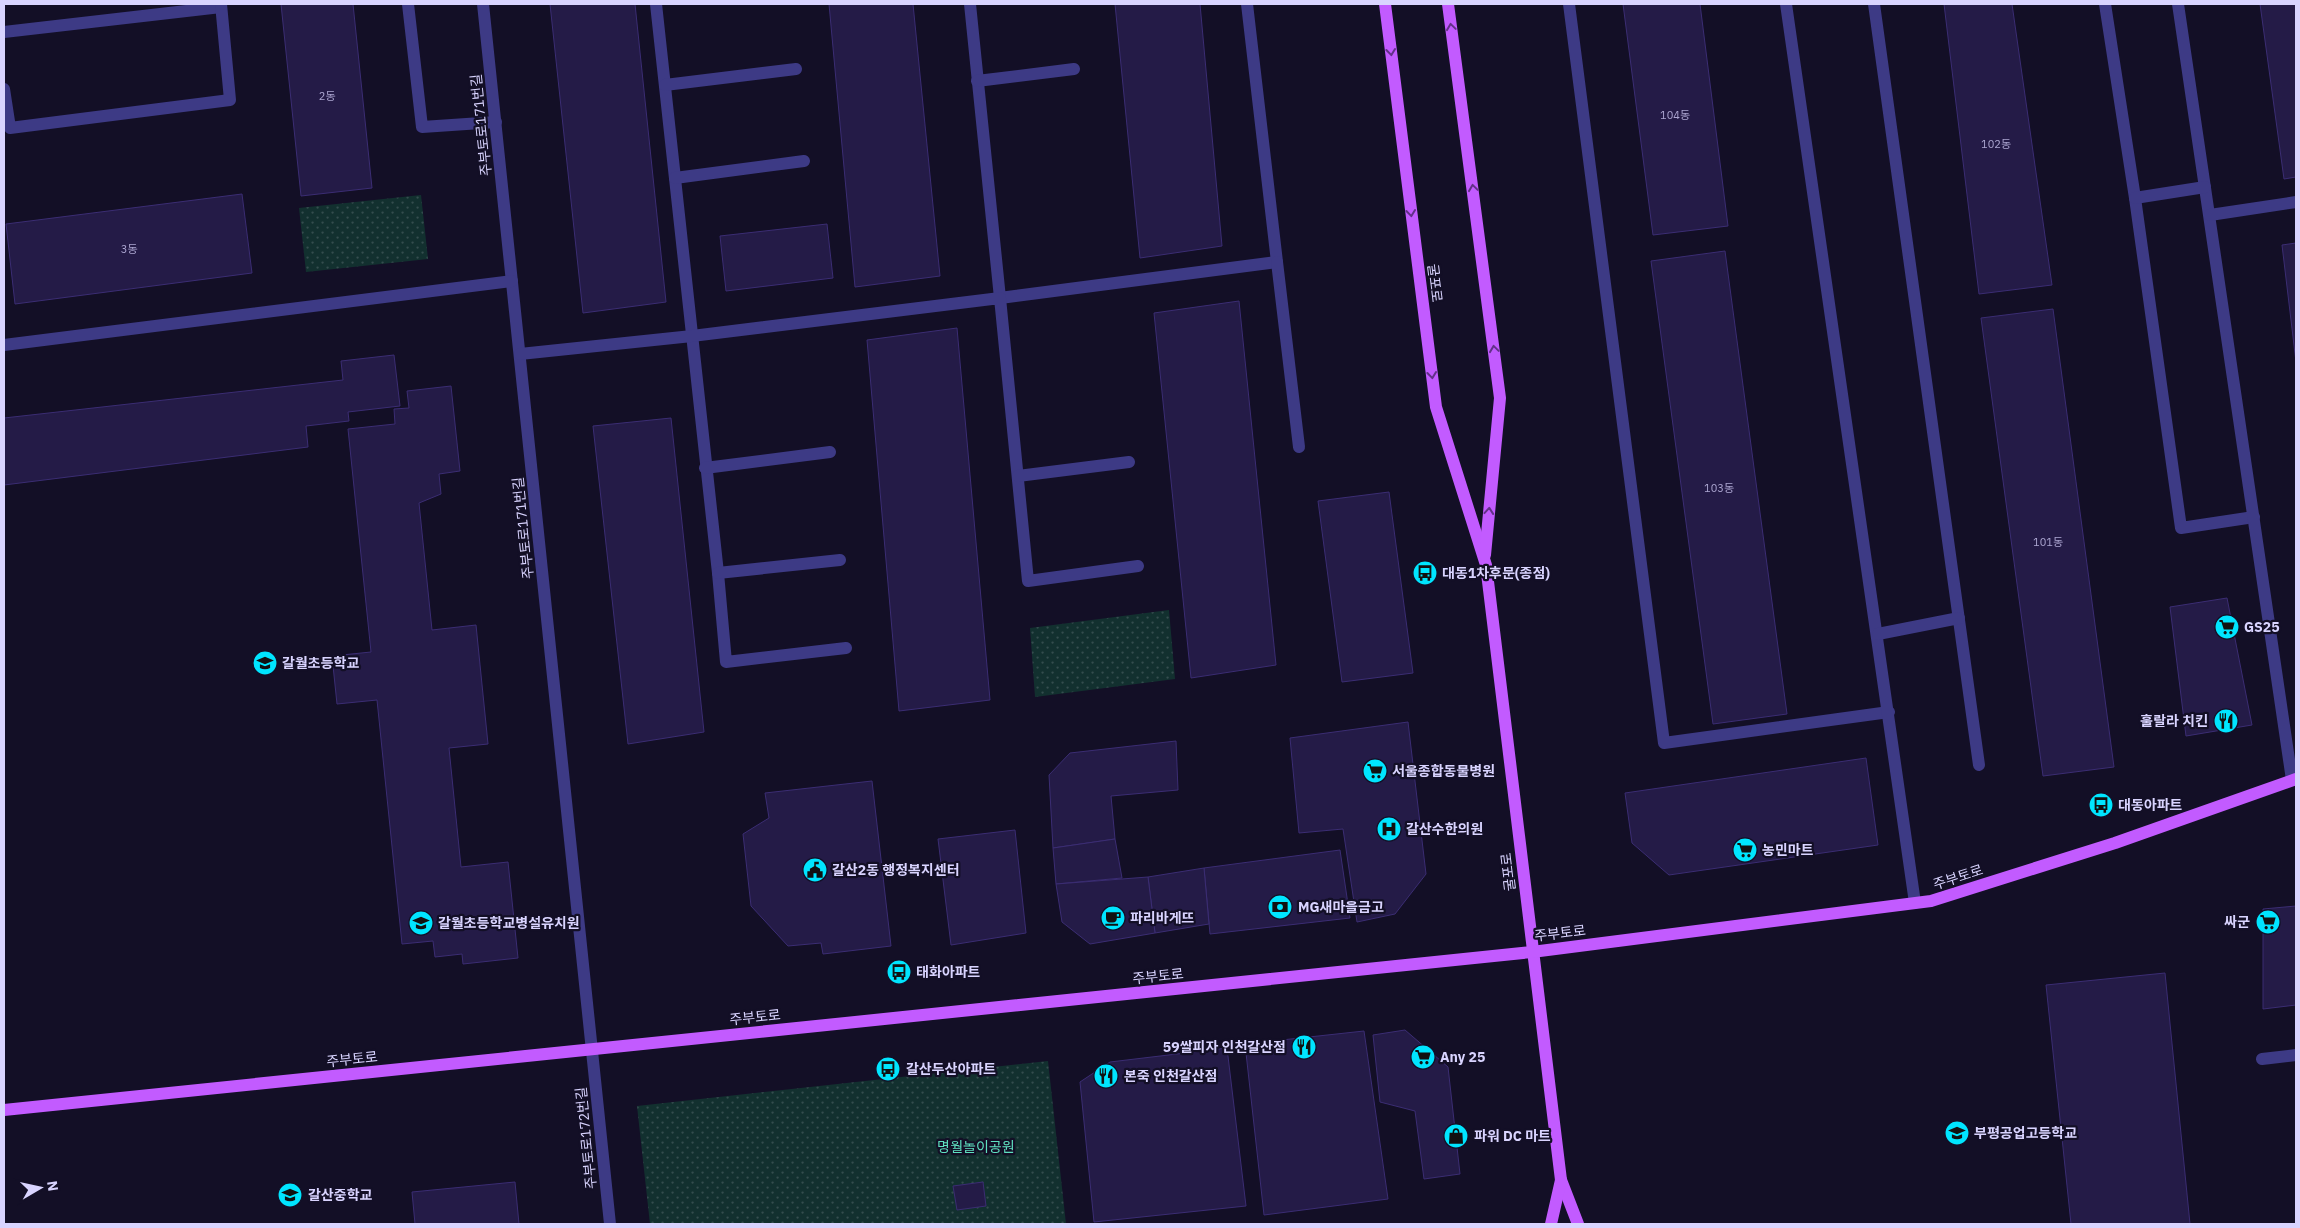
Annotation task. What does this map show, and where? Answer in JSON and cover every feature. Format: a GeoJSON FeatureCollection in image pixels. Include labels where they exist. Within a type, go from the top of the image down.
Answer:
{"type":"FeatureCollection","features":[{"type":"Feature","properties":{"kind":"main road","name":"굴포로"},"geometry":{"type":"LineString","coordinates":[[1385,4],[1436,407],[1485,560],[1561,1180],[1578,1224]]}},
{"type":"Feature","properties":{"kind":"main road","name":"굴포로"},"geometry":{"type":"LineString","coordinates":[[1448,4],[1500,398],[1485,560]]}},
{"type":"Feature","properties":{"kind":"main road","name":"주부토로"},"geometry":{"type":"LineString","coordinates":[[4,1110],[1532,952],[1931,901],[2115,843],[2294,779]]}},
{"type":"Feature","properties":{"kind":"main road","name":"굴포로"},"geometry":{"type":"LineString","coordinates":[[1551,1224],[1561,1180]]}},
{"type":"Feature","properties":{"kind":"street"},"geometry":{"type":"LineString","coordinates":[[408,4],[422,127],[496,122]]}},
{"type":"Feature","properties":{"kind":"street","name":"주부토로171번길"},"geometry":{"type":"LineString","coordinates":[[483,4],[592,1049]]}},
{"type":"Feature","properties":{"kind":"street"},"geometry":{"type":"LineString","coordinates":[[656,4],[726,662],[846,648]]}},
{"type":"Feature","properties":{"kind":"street"},"geometry":{"type":"LineString","coordinates":[[970,4],[1028,581],[1138,566]]}},
{"type":"Feature","properties":{"kind":"street"},"geometry":{"type":"LineString","coordinates":[[1247,4],[1299,447]]}},
{"type":"Feature","properties":{"kind":"street"},"geometry":{"type":"LineString","coordinates":[[1569,4],[1664,743],[1889,712]]}},
{"type":"Feature","properties":{"kind":"street"},"geometry":{"type":"LineString","coordinates":[[1786,4],[1878,634],[1915,903]]}},
{"type":"Feature","properties":{"kind":"street"},"geometry":{"type":"LineString","coordinates":[[1874,4],[1979,765]]}},
{"type":"Feature","properties":{"kind":"street"},"geometry":{"type":"LineString","coordinates":[[2105,4],[2135,198],[2181,528],[2254,517]]}},
{"type":"Feature","properties":{"kind":"street"},"geometry":{"type":"LineString","coordinates":[[2178,4],[2294,779]]}},
{"type":"Feature","properties":{"kind":"street"},"geometry":{"type":"LineString","coordinates":[[4,32],[221,6],[230,100],[7,134],[4,89]]}},
{"type":"Feature","properties":{"kind":"street"},"geometry":{"type":"LineString","coordinates":[[665,85],[796,69]]}},
{"type":"Feature","properties":{"kind":"street"},"geometry":{"type":"LineString","coordinates":[[978,81],[1074,69]]}},
{"type":"Feature","properties":{"kind":"street"},"geometry":{"type":"LineString","coordinates":[[675,178],[804,161]]}},
{"type":"Feature","properties":{"kind":"street"},"geometry":{"type":"LineString","coordinates":[[2135,198],[2206,187]]}},
{"type":"Feature","properties":{"kind":"street"},"geometry":{"type":"LineString","coordinates":[[2210,215],[2296,202]]}},
{"type":"Feature","properties":{"kind":"street"},"geometry":{"type":"LineString","coordinates":[[520,354],[692,336],[1277,262]]}},
{"type":"Feature","properties":{"kind":"street"},"geometry":{"type":"LineString","coordinates":[[4,345],[512,281]]}},
{"type":"Feature","properties":{"kind":"street"},"geometry":{"type":"LineString","coordinates":[[705,468],[830,452]]}},
{"type":"Feature","properties":{"kind":"street"},"geometry":{"type":"LineString","coordinates":[[1018,476],[1129,462]]}},
{"type":"Feature","properties":{"kind":"street"},"geometry":{"type":"LineString","coordinates":[[718,574],[840,560]]}},
{"type":"Feature","properties":{"kind":"street"},"geometry":{"type":"LineString","coordinates":[[1878,634],[1959,618]]}},
{"type":"Feature","properties":{"kind":"street","name":"주부토로172번길"},"geometry":{"type":"LineString","coordinates":[[592,1049],[610,1224]]}},
{"type":"Feature","properties":{"kind":"street"},"geometry":{"type":"LineString","coordinates":[[2262,1059],[2296,1055]]}},
{"type":"Feature","properties":{"kind":"green space"},"geometry":{"type":"Polygon","coordinates":[[[421,195],[428,259],[306,272],[299,208],[421,195]]]}},
{"type":"Feature","properties":{"kind":"green space"},"geometry":{"type":"Polygon","coordinates":[[[1169,610],[1175,679],[1035,697],[1030,628],[1169,610]]]}},
{"type":"Feature","properties":{"kind":"green space","name":"명월놀이공원"},"geometry":{"type":"Polygon","coordinates":[[[1048,1061],[1066,1224],[650,1224],[637,1106],[1048,1061]]]}},
{"type":"Feature","properties":{"kind":"building"},"geometry":{"type":"Polygon","coordinates":[[[281,4],[353,4],[372,188],[301,196],[281,4]]]}},
{"type":"Feature","properties":{"kind":"building"},"geometry":{"type":"Polygon","coordinates":[[[550,4],[635,4],[666,302],[583,313],[550,4]]]}},
{"type":"Feature","properties":{"kind":"building"},"geometry":{"type":"Polygon","coordinates":[[[829,4],[913,4],[940,276],[855,287],[829,4]]]}},
{"type":"Feature","properties":{"kind":"building"},"geometry":{"type":"Polygon","coordinates":[[[1115,4],[1200,4],[1222,246],[1140,258],[1115,4]]]}},
{"type":"Feature","properties":{"kind":"building"},"geometry":{"type":"Polygon","coordinates":[[[1623,4],[1700,4],[1728,226],[1653,235],[1623,4]]]}},
{"type":"Feature","properties":{"kind":"building"},"geometry":{"type":"Polygon","coordinates":[[[1944,4],[2012,4],[2052,285],[1979,294],[1944,4]]]}},
{"type":"Feature","properties":{"kind":"building"},"geometry":{"type":"Polygon","coordinates":[[[2260,4],[2296,4],[2296,177],[2284,179],[2260,4]]]}},
{"type":"Feature","properties":{"kind":"building"},"geometry":{"type":"Polygon","coordinates":[[[242,194],[252,273],[15,304],[6,224],[242,194]]]}},
{"type":"Feature","properties":{"kind":"building"},"geometry":{"type":"Polygon","coordinates":[[[827,224],[833,278],[726,291],[720,236],[827,224]]]}},
{"type":"Feature","properties":{"kind":"building"},"geometry":{"type":"Polygon","coordinates":[[[2296,243],[2296,362],[2282,245],[2296,243]]]}},
{"type":"Feature","properties":{"kind":"building"},"geometry":{"type":"Polygon","coordinates":[[[1725,251],[1787,714],[1713,724],[1651,261],[1725,251]]]}},
{"type":"Feature","properties":{"kind":"building"},"geometry":{"type":"Polygon","coordinates":[[[1239,301],[1276,665],[1191,678],[1154,313],[1239,301]]]}},
{"type":"Feature","properties":{"kind":"building"},"geometry":{"type":"Polygon","coordinates":[[[2053,309],[2114,767],[2043,776],[1981,318],[2053,309]]]}},
{"type":"Feature","properties":{"kind":"building"},"geometry":{"type":"Polygon","coordinates":[[[957,328],[990,700],[899,711],[867,340],[957,328]]]}},
{"type":"Feature","properties":{"kind":"building"},"geometry":{"type":"Polygon","coordinates":[[[394,355],[400,406],[348,412],[349,421],[306,426],[308,447],[4,485],[4,418],[343,380],[341,361],[394,355]]]}},
{"type":"Feature","properties":{"kind":"building"},"geometry":{"type":"Polygon","coordinates":[[[451,386],[460,471],[439,474],[441,494],[419,503],[432,630],[476,625],[488,744],[449,748],[461,867],[508,862],[518,958],[463,964],[462,954],[435,957],[433,941],[402,944],[377,700],[337,704],[332,656],[371,652],[348,429],[395,424],[394,409],[409,408],[407,391],[451,386]]]}},
{"type":"Feature","properties":{"kind":"building"},"geometry":{"type":"Polygon","coordinates":[[[671,418],[704,732],[628,744],[593,426],[671,418]]]}},
{"type":"Feature","properties":{"kind":"building"},"geometry":{"type":"Polygon","coordinates":[[[1389,492],[1413,673],[1342,682],[1318,501],[1389,492]]]}},
{"type":"Feature","properties":{"kind":"building"},"geometry":{"type":"Polygon","coordinates":[[[2227,598],[2252,725],[2186,736],[2170,607],[2227,598]]]}},
{"type":"Feature","properties":{"kind":"building"},"geometry":{"type":"Polygon","coordinates":[[[1408,722],[1426,874],[1395,914],[1357,922],[1343,829],[1299,833],[1290,738],[1408,722]]]}},
{"type":"Feature","properties":{"kind":"building"},"geometry":{"type":"Polygon","coordinates":[[[1176,741],[1178,790],[1111,796],[1115,839],[1053,848],[1049,775],[1070,753],[1176,741]]]}},
{"type":"Feature","properties":{"kind":"building"},"geometry":{"type":"Polygon","coordinates":[[[1866,758],[1878,845],[1669,875],[1632,843],[1625,793],[1866,758]]]}},
{"type":"Feature","properties":{"kind":"building","name":"갈산2동 행정복지센터"},"geometry":{"type":"Polygon","coordinates":[[[872,781],[891,946],[823,954],[821,943],[788,946],[751,906],[743,834],[769,818],[765,793],[872,781]]]}},
{"type":"Feature","properties":{"kind":"building"},"geometry":{"type":"Polygon","coordinates":[[[1015,830],[1026,933],[951,945],[938,839],[1015,830]]]}},
{"type":"Feature","properties":{"kind":"building"},"geometry":{"type":"Polygon","coordinates":[[[1115,839],[1122,878],[1056,884],[1053,848],[1115,839]]]}},
{"type":"Feature","properties":{"kind":"building"},"geometry":{"type":"Polygon","coordinates":[[[1340,850],[1350,918],[1210,934],[1204,868],[1340,850]]]}},
{"type":"Feature","properties":{"kind":"building"},"geometry":{"type":"Polygon","coordinates":[[[1204,868],[1209,924],[1155,933],[1148,877],[1204,868]]]}},
{"type":"Feature","properties":{"kind":"building"},"geometry":{"type":"Polygon","coordinates":[[[1148,877],[1155,933],[1090,944],[1062,922],[1056,884],[1148,877]]]}},
{"type":"Feature","properties":{"kind":"building"},"geometry":{"type":"Polygon","coordinates":[[[2296,906],[2296,1005],[2263,1009],[2263,909],[2296,906]]]}},
{"type":"Feature","properties":{"kind":"building"},"geometry":{"type":"Polygon","coordinates":[[[2165,973],[2190,1224],[2071,1224],[2046,985],[2165,973]]]}},
{"type":"Feature","properties":{"kind":"building"},"geometry":{"type":"Polygon","coordinates":[[[1405,1030],[1448,1067],[1460,1174],[1424,1179],[1415,1111],[1380,1102],[1373,1035],[1405,1030]]]}},
{"type":"Feature","properties":{"kind":"building"},"geometry":{"type":"Polygon","coordinates":[[[1364,1031],[1388,1199],[1264,1215],[1245,1044],[1364,1031]]]}},
{"type":"Feature","properties":{"kind":"building"},"geometry":{"type":"Polygon","coordinates":[[[1227,1048],[1246,1206],[1094,1222],[1080,1082],[1110,1062],[1227,1048]]]}},
{"type":"Feature","properties":{"kind":"building"},"geometry":{"type":"Polygon","coordinates":[[[515,1182],[519,1224],[415,1224],[412,1192],[515,1182]]]}},
{"type":"Feature","properties":{"kind":"building"},"geometry":{"type":"Polygon","coordinates":[[[983,1182],[986,1206],[957,1210],[953,1186],[983,1182]]]}},
{"type":"Feature","properties":{"kind":"place","name":"대동1차후문(종점)"},"geometry":{"type":"Point","coordinates":[1425,573]}},
{"type":"Feature","properties":{"kind":"place","name":"GS25"},"geometry":{"type":"Point","coordinates":[2227,627]}},
{"type":"Feature","properties":{"kind":"place","name":"갈월초등학교"},"geometry":{"type":"Point","coordinates":[265,663]}},
{"type":"Feature","properties":{"kind":"place","name":"훌랄라 치킨"},"geometry":{"type":"Point","coordinates":[2226,721]}},
{"type":"Feature","properties":{"kind":"place","name":"서울종합동물병원"},"geometry":{"type":"Point","coordinates":[1375,771]}},
{"type":"Feature","properties":{"kind":"place","name":"대동아파트"},"geometry":{"type":"Point","coordinates":[2101,805]}},
{"type":"Feature","properties":{"kind":"place","name":"갈산수한의원"},"geometry":{"type":"Point","coordinates":[1389,829]}},
{"type":"Feature","properties":{"kind":"place","name":"농민마트"},"geometry":{"type":"Point","coordinates":[1745,850]}},
{"type":"Feature","properties":{"kind":"place","name":"갈산2동 행정복지센터"},"geometry":{"type":"Point","coordinates":[815,870]}},
{"type":"Feature","properties":{"kind":"place","name":"MG새마을금고"},"geometry":{"type":"Point","coordinates":[1280,907]}},
{"type":"Feature","properties":{"kind":"place","name":"파리바게뜨"},"geometry":{"type":"Point","coordinates":[1113,918]}},
{"type":"Feature","properties":{"kind":"place","name":"싸군"},"geometry":{"type":"Point","coordinates":[2268,922]}},
{"type":"Feature","properties":{"kind":"place","name":"갈월초등학교병설유치원"},"geometry":{"type":"Point","coordinates":[421,923]}},
{"type":"Feature","properties":{"kind":"place","name":"태화아파트"},"geometry":{"type":"Point","coordinates":[899,972]}},
{"type":"Feature","properties":{"kind":"place","name":"59쌀피자 인천갈산점"},"geometry":{"type":"Point","coordinates":[1304,1047]}},
{"type":"Feature","properties":{"kind":"place","name":"Any 25"},"geometry":{"type":"Point","coordinates":[1423,1057]}},
{"type":"Feature","properties":{"kind":"place","name":"갈산두산아파트"},"geometry":{"type":"Point","coordinates":[888,1069]}},
{"type":"Feature","properties":{"kind":"place","name":"본죽 인천갈산점"},"geometry":{"type":"Point","coordinates":[1106,1076]}},
{"type":"Feature","properties":{"kind":"place","name":"부평공업고등학교"},"geometry":{"type":"Point","coordinates":[1957,1133]}},
{"type":"Feature","properties":{"kind":"place","name":"파워 DC 마트"},"geometry":{"type":"Point","coordinates":[1456,1136]}},
{"type":"Feature","properties":{"kind":"place","name":"갈산중학교"},"geometry":{"type":"Point","coordinates":[290,1195]}}]}
